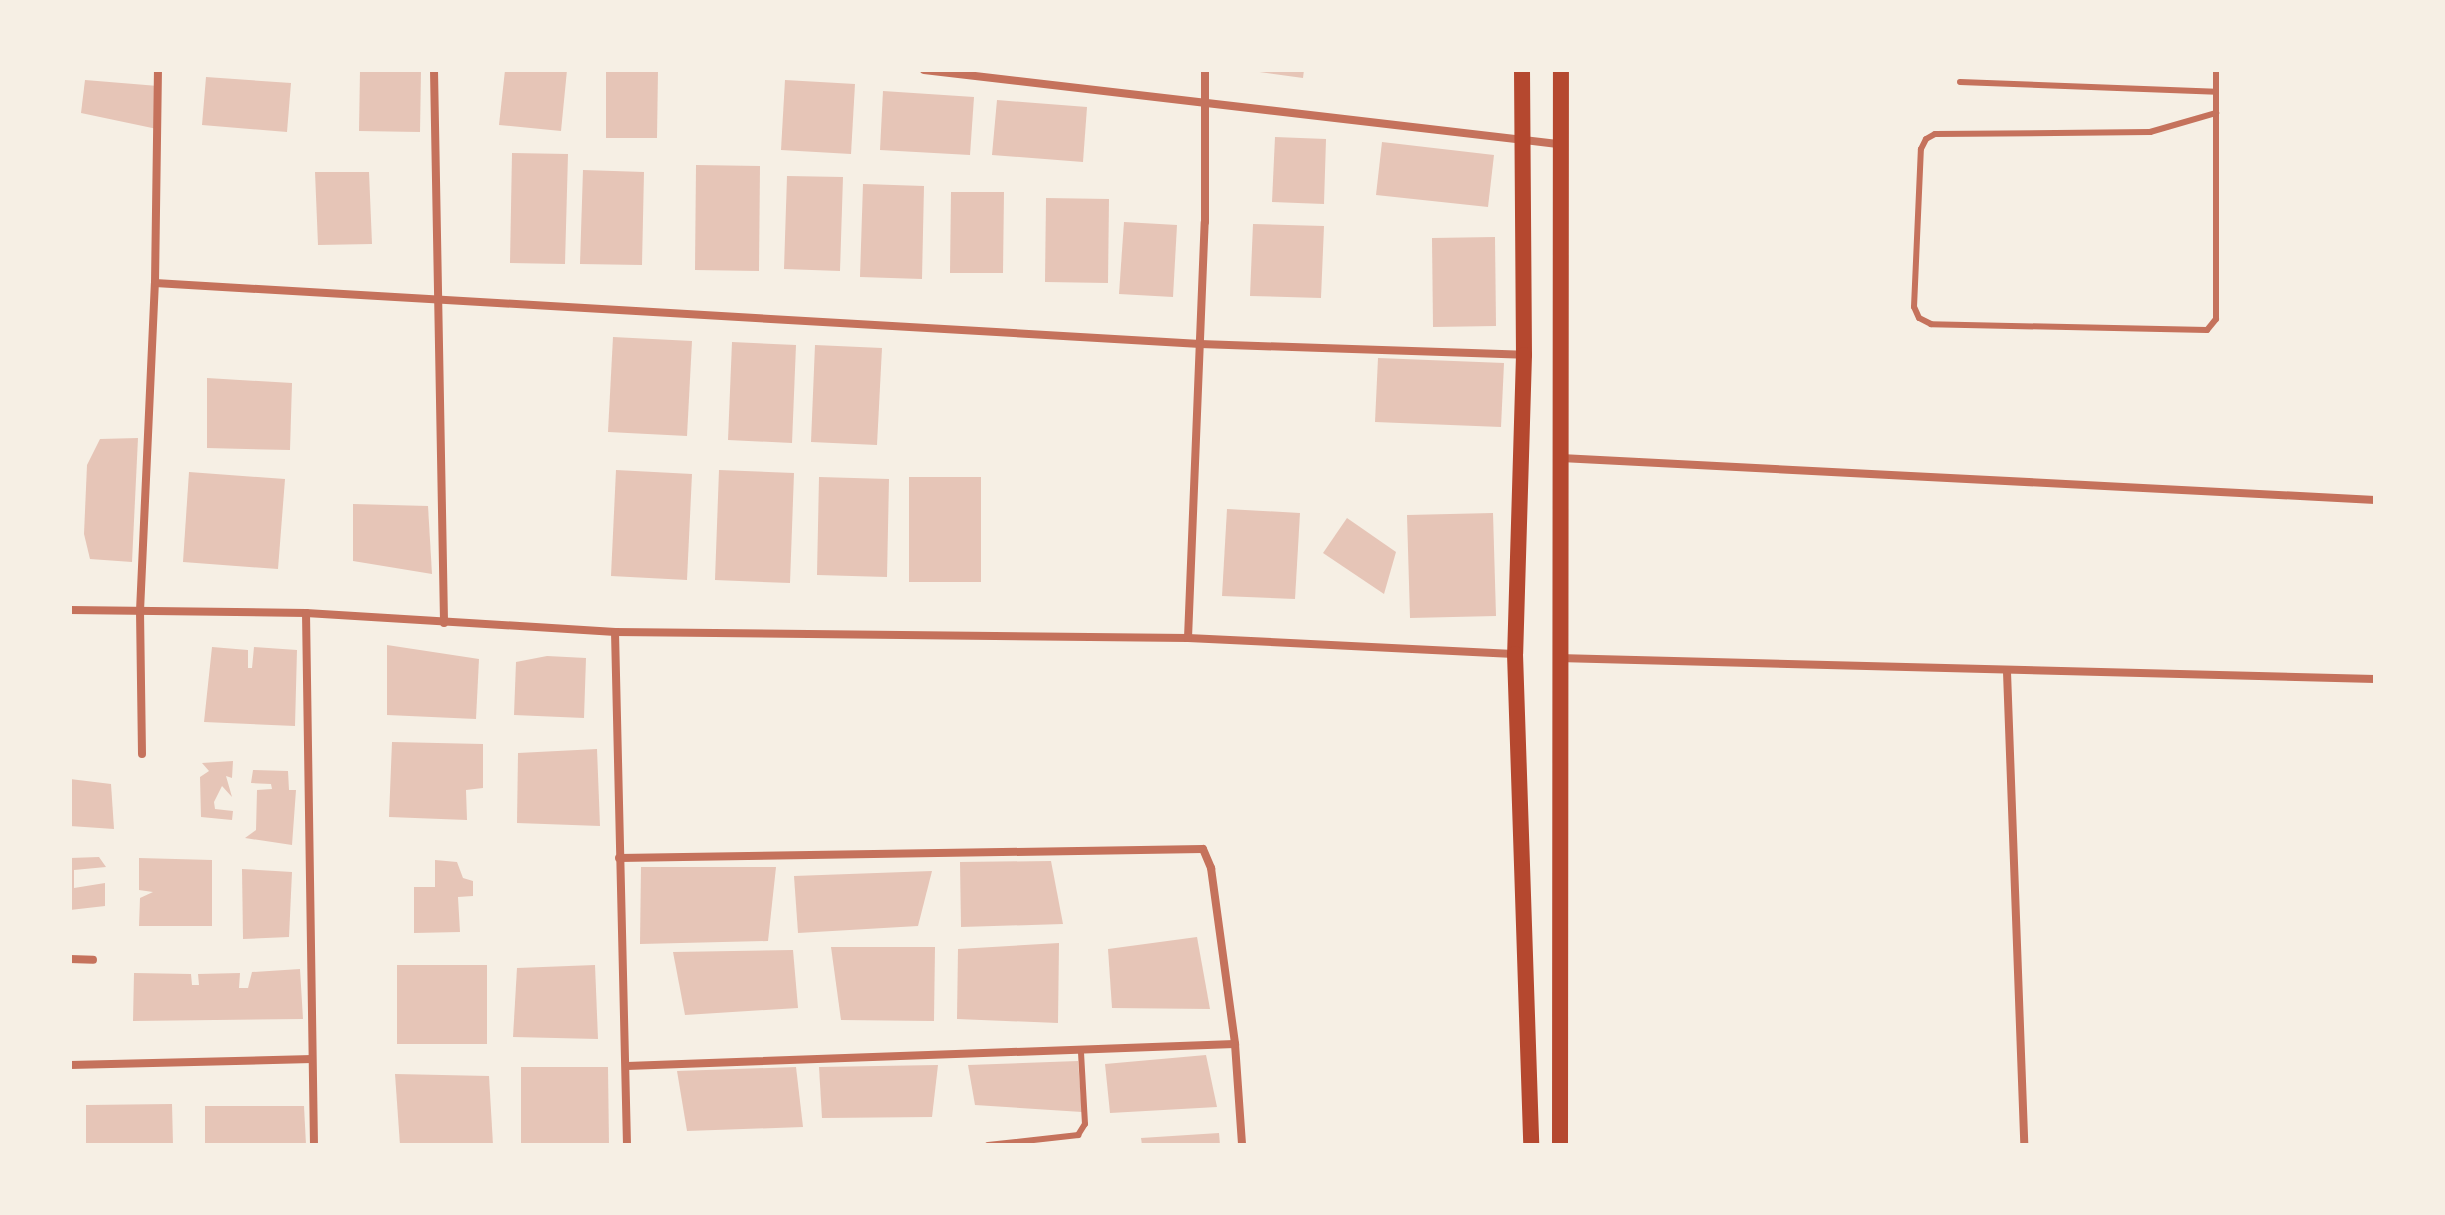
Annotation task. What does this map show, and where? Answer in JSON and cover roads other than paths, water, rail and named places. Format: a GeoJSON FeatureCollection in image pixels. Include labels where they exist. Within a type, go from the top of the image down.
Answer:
{"type":"FeatureCollection","features":[{"type":"Feature","properties":{"kind":"main road"},"geometry":{"type":"LineString","coordinates":[[1522,70],[1520,143],[1524,355],[1515,654],[1531,1145]]}},
{"type":"Feature","properties":{"kind":"main road"},"geometry":{"type":"LineString","coordinates":[[1560,1145],[1557,458],[1561,70]]}},
{"type":"Feature","properties":{"kind":"street"},"geometry":{"type":"LineString","coordinates":[[142,754],[140,611],[155,283],[158,70]]}},
{"type":"Feature","properties":{"kind":"street"},"geometry":{"type":"LineString","coordinates":[[434,70],[444,623]]}},
{"type":"Feature","properties":{"kind":"street"},"geometry":{"type":"LineString","coordinates":[[924,70],[968,72],[1204,100],[1520,143],[1558,144]]}},
{"type":"Feature","properties":{"kind":"street"},"geometry":{"type":"LineString","coordinates":[[1188,638],[1200,344],[1205,70]]}},
{"type":"Feature","properties":{"kind":"street"},"geometry":{"type":"LineString","coordinates":[[155,283],[1200,344],[1524,355]]}},
{"type":"Feature","properties":{"kind":"street"},"geometry":{"type":"LineString","coordinates":[[1557,458],[2375,500]]}},
{"type":"Feature","properties":{"kind":"street"},"geometry":{"type":"LineString","coordinates":[[70,610],[306,613],[615,632],[1188,638],[1515,654]]}},
{"type":"Feature","properties":{"kind":"street"},"geometry":{"type":"LineString","coordinates":[[306,613],[314,1145]]}},
{"type":"Feature","properties":{"kind":"street"},"geometry":{"type":"LineString","coordinates":[[615,632],[627,1145]]}},
{"type":"Feature","properties":{"kind":"street"},"geometry":{"type":"LineString","coordinates":[[1557,658],[2007,672],[2375,679]]}},
{"type":"Feature","properties":{"kind":"street"},"geometry":{"type":"LineString","coordinates":[[2007,672],[2024,1145]]}},
{"type":"Feature","properties":{"kind":"street"},"geometry":{"type":"LineString","coordinates":[[619,858],[1196,846],[1208,855],[1211,868],[1235,1044],[1242,1145]]}},
{"type":"Feature","properties":{"kind":"street"},"geometry":{"type":"LineString","coordinates":[[70,959],[93,960]]}},
{"type":"Feature","properties":{"kind":"street"},"geometry":{"type":"LineString","coordinates":[[627,1066],[1081,1053],[1235,1044]]}},
{"type":"Feature","properties":{"kind":"street"},"geometry":{"type":"LineString","coordinates":[[70,1065],[312,1059]]}},
{"type":"Feature","properties":{"kind":"lane"},"geometry":{"type":"LineString","coordinates":[[2216,70],[2216,92],[2216,113],[2216,319],[2207,330],[1931,324],[1919,318],[1914,307],[1921,149],[1926,139],[1935,134],[2150,132],[2216,113]]}},
{"type":"Feature","properties":{"kind":"lane"},"geometry":{"type":"LineString","coordinates":[[1960,82],[2216,92]]}},
{"type":"Feature","properties":{"kind":"lane"},"geometry":{"type":"LineString","coordinates":[[988,1145],[1078,1135],[1085,1124],[1081,1053]]}}]}
